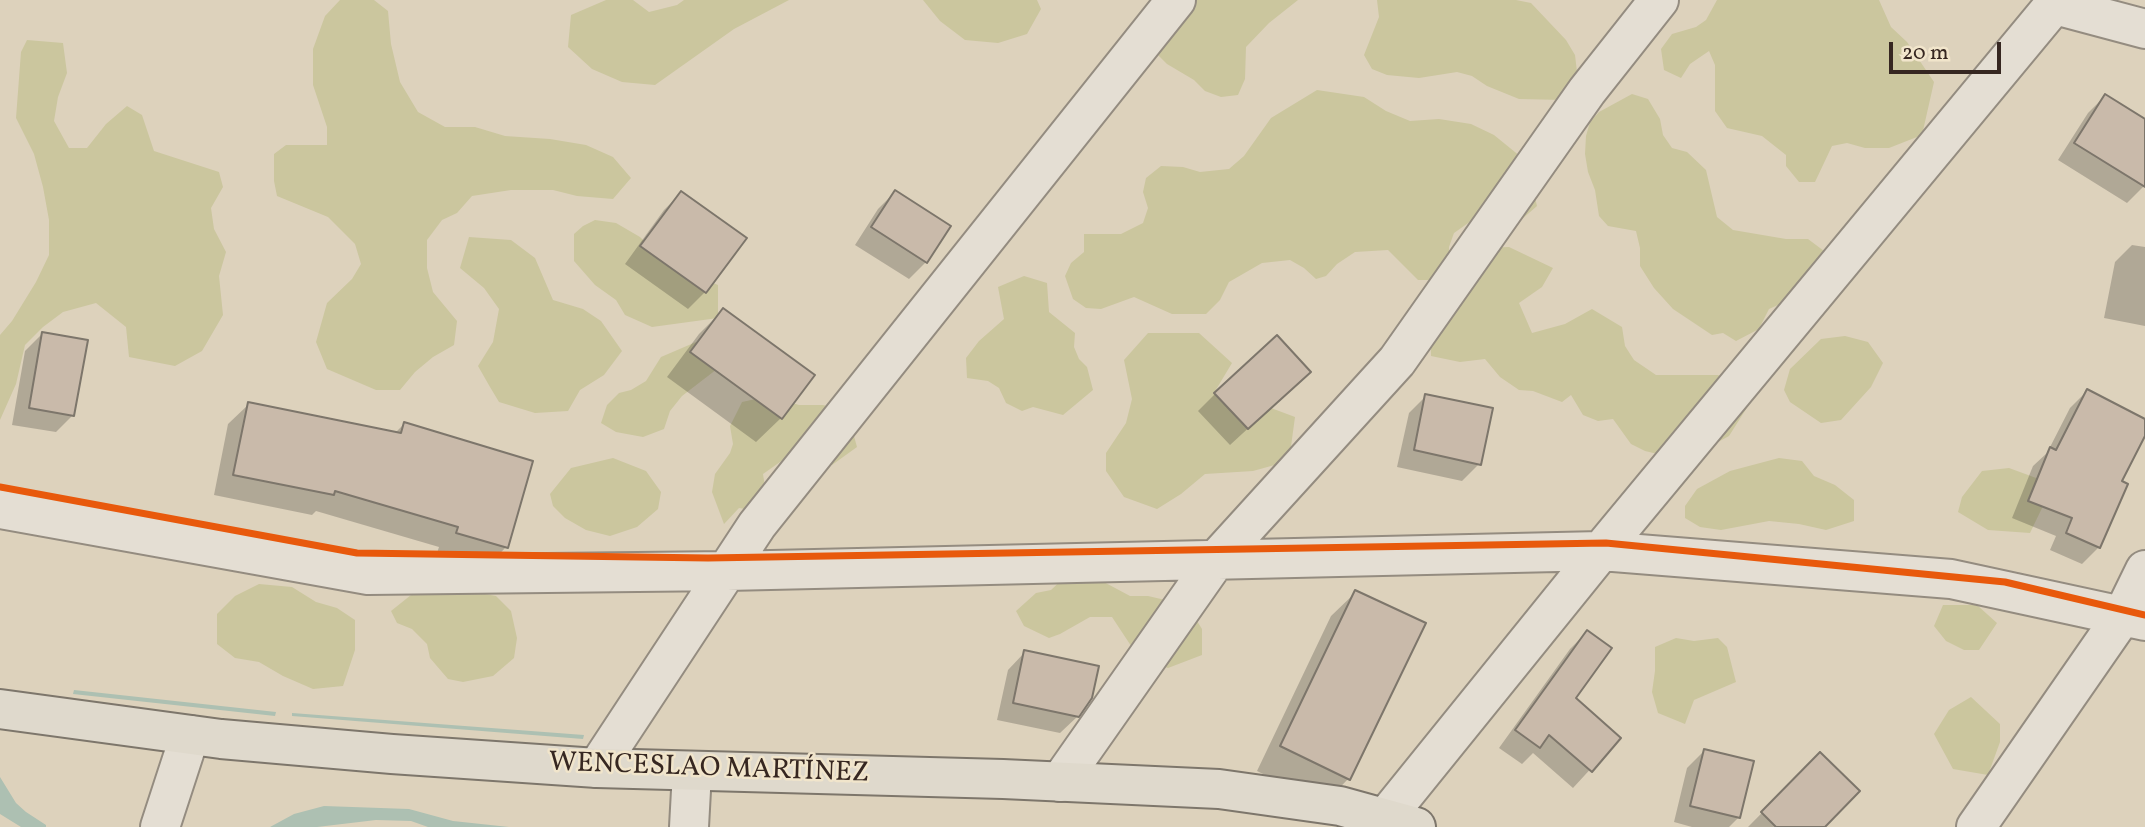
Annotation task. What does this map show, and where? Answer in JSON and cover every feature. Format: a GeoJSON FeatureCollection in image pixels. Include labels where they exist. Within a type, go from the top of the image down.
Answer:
{"type":"FeatureCollection","features":[{"type":"Feature","properties":{"kind":"main road","name":"WENCESLAO MARTÍNEZ"},"geometry":{"type":"LineString","coordinates":[[0,709],[190,735],[379,753],[597,768],[1219,789],[1340,806],[1401,822]]}},
{"type":"Feature","properties":{"kind":"street"},"geometry":{"type":"LineString","coordinates":[[597,768],[757,525],[1176,0]]}},
{"type":"Feature","properties":{"kind":"street"},"geometry":{"type":"LineString","coordinates":[[1060,782],[1215,561],[1397,361],[1587,91],[1659,0]]}},
{"type":"Feature","properties":{"kind":"street"},"geometry":{"type":"LineString","coordinates":[[1401,822],[1601,551],[2056,2],[2145,29]]}},
{"type":"Feature","properties":{"kind":"street"},"geometry":{"type":"LineString","coordinates":[[0,509],[368,575],[727,571],[1601,551],[1951,579],[2134,618]]}},
{"type":"Feature","properties":{"kind":"street"},"geometry":{"type":"LineString","coordinates":[[1976,827],[2134,618],[2145,570]]}},
{"type":"Feature","properties":{"kind":"street"},"geometry":{"type":"LineString","coordinates":[[160,827],[190,735]]}},
{"type":"Feature","properties":{"kind":"street"},"geometry":{"type":"LineString","coordinates":[[689,827],[692,772]]}},
{"type":"Feature","properties":{"kind":"shaded area"},"geometry":{"type":"Polygon","coordinates":[[[340,0],[374,0],[388,11],[391,44],[400,82],[418,112],[445,127],[475,127],[505,136],[586,145],[613,157],[631,178],[613,199],[577,196],[553,190],[511,190],[472,196],[457,213],[442,220],[427,240],[427,268],[433,292],[457,321],[454,345],[415,372],[400,390],[376,390],[327,369],[316,342],[327,303],[352,279],[361,264],[355,244],[328,217],[277,196],[274,181],[274,154],[286,145],[327,145],[327,127],[313,85],[313,49],[325,16],[340,0]]]}},
{"type":"Feature","properties":{"kind":"shaded area"},"geometry":{"type":"Polygon","coordinates":[[[606,0],[633,0],[649,12],[677,5],[684,0],[789,0],[734,29],[655,85],[622,82],[592,69],[568,47],[571,15],[606,0]]]}},
{"type":"Feature","properties":{"kind":"shaded area"},"geometry":{"type":"Polygon","coordinates":[[[923,0],[1037,0],[1041,9],[1027,34],[998,43],[965,40],[940,21],[923,0]]]}},
{"type":"Feature","properties":{"kind":"shaded area"},"geometry":{"type":"Polygon","coordinates":[[[1173,0],[1298,0],[1269,23],[1246,47],[1245,79],[1238,95],[1221,97],[1205,91],[1155,52],[1173,0]]]}},
{"type":"Feature","properties":{"kind":"shaded area"},"geometry":{"type":"Polygon","coordinates":[[[1377,0],[1516,0],[1531,3],[1566,40],[1575,55],[1575,88],[1564,100],[1519,99],[1487,86],[1472,76],[1457,72],[1419,78],[1387,75],[1372,69],[1364,55],[1379,17],[1377,0]]]}},
{"type":"Feature","properties":{"kind":"shaded area"},"geometry":{"type":"Polygon","coordinates":[[[1717,0],[1879,0],[1891,27],[1907,42],[1934,82],[1922,135],[1889,148],[1865,148],[1847,143],[1832,146],[1815,182],[1799,182],[1786,166],[1786,155],[1762,136],[1727,128],[1715,111],[1715,65],[1709,51],[1690,64],[1681,78],[1664,70],[1661,49],[1672,34],[1696,27],[1706,20],[1717,0]]]}},
{"type":"Feature","properties":{"kind":"shaded area"},"geometry":{"type":"Polygon","coordinates":[[[27,40],[63,43],[67,73],[58,97],[54,121],[69,148],[87,148],[106,124],[127,106],[142,115],[154,151],[219,172],[223,187],[211,208],[214,229],[226,252],[219,276],[223,315],[202,351],[175,366],[129,357],[126,327],[96,303],[63,312],[25,345],[16,384],[0,420],[0,335],[36,282],[49,255],[49,220],[43,187],[34,154],[16,118],[21,52],[27,40]]]}},
{"type":"Feature","properties":{"kind":"shaded area"},"geometry":{"type":"Polygon","coordinates":[[[1317,90],[1364,97],[1386,111],[1410,121],[1439,119],[1471,124],[1494,135],[1526,161],[1537,206],[1514,226],[1471,221],[1454,233],[1449,247],[1449,266],[1440,280],[1418,280],[1388,250],[1355,252],[1337,264],[1326,276],[1316,279],[1290,260],[1262,263],[1229,282],[1220,300],[1206,314],[1172,314],[1134,297],[1101,309],[1086,308],[1073,299],[1065,276],[1071,263],[1084,252],[1084,234],[1121,234],[1143,223],[1148,208],[1143,192],[1146,178],[1161,166],[1183,167],[1200,172],[1229,169],[1244,156],[1271,118],[1317,90]]]}},
{"type":"Feature","properties":{"kind":"shaded area"},"geometry":{"type":"Polygon","coordinates":[[[1632,94],[1648,99],[1660,119],[1663,135],[1672,148],[1687,152],[1706,170],[1717,217],[1733,230],[1786,239],[1808,239],[1832,257],[1787,301],[1769,309],[1759,329],[1736,341],[1723,333],[1712,335],[1673,309],[1654,288],[1640,266],[1636,231],[1608,226],[1599,216],[1585,154],[1586,136],[1590,122],[1599,112],[1632,94]]]}},
{"type":"Feature","properties":{"kind":"shaded area"},"geometry":{"type":"Polygon","coordinates":[[[595,220],[616,223],[640,237],[667,264],[718,285],[718,318],[652,327],[625,315],[616,300],[595,285],[574,261],[574,234],[595,220]]]}},
{"type":"Feature","properties":{"kind":"shaded area"},"geometry":{"type":"Polygon","coordinates":[[[469,237],[511,240],[535,258],[553,300],[583,309],[601,321],[622,351],[604,375],[580,390],[568,411],[535,413],[499,402],[478,366],[493,342],[499,309],[484,288],[460,268],[469,237]]]}},
{"type":"Feature","properties":{"kind":"shaded area"},"geometry":{"type":"Polygon","coordinates":[[[1509,247],[1553,268],[1542,287],[1519,303],[1532,333],[1565,324],[1592,309],[1622,327],[1625,346],[1634,360],[1656,375],[1718,375],[1742,385],[1748,406],[1729,436],[1698,453],[1670,457],[1645,451],[1631,444],[1613,419],[1598,421],[1583,415],[1571,395],[1562,402],[1533,391],[1519,390],[1500,377],[1485,359],[1460,362],[1431,356],[1430,320],[1481,248],[1509,247]]]}},
{"type":"Feature","properties":{"kind":"shaded area"},"geometry":{"type":"Polygon","coordinates":[[[1024,276],[1047,283],[1049,312],[1075,333],[1074,347],[1079,359],[1087,367],[1093,390],[1063,415],[1033,407],[1022,411],[1006,403],[999,388],[988,381],[967,378],[966,358],[979,341],[1004,319],[998,287],[1024,276]]]}},
{"type":"Feature","properties":{"kind":"shaded area"},"geometry":{"type":"Polygon","coordinates":[[[1148,333],[1199,333],[1232,363],[1214,393],[1234,408],[1271,408],[1295,417],[1289,461],[1253,471],[1205,474],[1157,509],[1124,497],[1106,471],[1106,453],[1126,423],[1132,399],[1124,360],[1148,333]]]}},
{"type":"Feature","properties":{"kind":"shaded area"},"geometry":{"type":"Polygon","coordinates":[[[1845,336],[1868,342],[1883,363],[1871,387],[1841,420],[1821,423],[1790,402],[1784,390],[1790,369],[1821,339],[1845,336]]]}},
{"type":"Feature","properties":{"kind":"shaded area"},"geometry":{"type":"Polygon","coordinates":[[[703,339],[721,366],[682,396],[670,411],[664,429],[643,437],[616,432],[601,423],[607,405],[619,393],[631,390],[646,381],[661,357],[703,339]]]}},
{"type":"Feature","properties":{"kind":"shaded area"},"geometry":{"type":"Polygon","coordinates":[[[769,396],[799,405],[823,405],[847,411],[857,447],[832,465],[805,453],[790,455],[763,474],[766,494],[763,512],[739,508],[724,524],[712,492],[715,474],[733,444],[730,426],[742,402],[769,396]]]}},
{"type":"Feature","properties":{"kind":"shaded area"},"geometry":{"type":"Polygon","coordinates":[[[613,458],[646,471],[661,492],[658,509],[637,527],[610,536],[586,530],[565,518],[553,506],[550,494],[571,468],[613,458]]]}},
{"type":"Feature","properties":{"kind":"shaded area"},"geometry":{"type":"Polygon","coordinates":[[[1779,458],[1802,461],[1814,476],[1835,485],[1854,500],[1854,521],[1826,530],[1769,521],[1721,530],[1700,527],[1685,518],[1685,506],[1697,489],[1730,471],[1779,458]]]}},
{"type":"Feature","properties":{"kind":"shaded area"},"geometry":{"type":"Polygon","coordinates":[[[2009,468],[2039,479],[2043,506],[2030,533],[1988,530],[1958,512],[1962,497],[1982,471],[2009,468]]]}},
{"type":"Feature","properties":{"kind":"shaded area"},"geometry":{"type":"Polygon","coordinates":[[[1070,572],[1102,581],[1130,596],[1148,596],[1187,605],[1202,629],[1202,655],[1168,668],[1139,658],[1112,617],[1090,617],[1049,638],[1024,626],[1016,611],[1036,593],[1051,590],[1070,572]]]}},
{"type":"Feature","properties":{"kind":"shaded area"},"geometry":{"type":"Polygon","coordinates":[[[259,584],[292,587],[316,602],[337,608],[355,620],[355,650],[343,686],[313,689],[259,662],[235,658],[217,644],[217,614],[235,596],[259,584]]]}},
{"type":"Feature","properties":{"kind":"shaded area"},"geometry":{"type":"Polygon","coordinates":[[[421,587],[448,587],[496,596],[511,611],[517,638],[514,658],[493,676],[463,682],[448,679],[430,658],[427,644],[412,629],[397,623],[391,611],[421,587]]]}},
{"type":"Feature","properties":{"kind":"shaded area"},"geometry":{"type":"Polygon","coordinates":[[[1943,605],[1977,605],[1997,623],[1979,650],[1964,650],[1946,641],[1934,626],[1943,605]]]}},
{"type":"Feature","properties":{"kind":"shaded area"},"geometry":{"type":"Polygon","coordinates":[[[1676,638],[1694,641],[1718,638],[1727,647],[1736,682],[1694,700],[1685,724],[1658,713],[1652,692],[1655,647],[1676,638]]]}},
{"type":"Feature","properties":{"kind":"shaded area"},"geometry":{"type":"Polygon","coordinates":[[[74,690],[276,712],[275,716],[73,694],[74,690]]]}},
{"type":"Feature","properties":{"kind":"shaded area"},"geometry":{"type":"Polygon","coordinates":[[[1971,697],[2000,724],[2000,742],[1988,775],[1953,769],[1934,734],[1949,710],[1971,697]]]}},
{"type":"Feature","properties":{"kind":"shaded area"},"geometry":{"type":"Polygon","coordinates":[[[292,713],[584,735],[583,739],[292,716],[292,713]]]}},
{"type":"Feature","properties":{"kind":"shaded area"},"geometry":{"type":"Polygon","coordinates":[[[0,777],[16,803],[46,827],[21,827],[0,814],[0,777]]]}},
{"type":"Feature","properties":{"kind":"shaded area"},"geometry":{"type":"Polygon","coordinates":[[[324,806],[409,809],[453,821],[509,827],[428,827],[411,821],[376,820],[317,827],[270,827],[294,814],[324,806]]]}},
{"type":"Feature","properties":{"kind":"building"},"geometry":{"type":"Polygon","coordinates":[[[2105,94],[2145,119],[2145,187],[2074,143],[2105,94]]]}},
{"type":"Feature","properties":{"kind":"building"},"geometry":{"type":"Polygon","coordinates":[[[895,190],[951,226],[927,263],[871,227],[895,190]]]}},
{"type":"Feature","properties":{"kind":"building"},"geometry":{"type":"Polygon","coordinates":[[[681,191],[747,238],[706,293],[640,246],[681,191]]]}},
{"type":"Feature","properties":{"kind":"building"},"geometry":{"type":"Polygon","coordinates":[[[723,308],[815,375],[782,419],[690,352],[723,308]]]}},
{"type":"Feature","properties":{"kind":"building"},"geometry":{"type":"Polygon","coordinates":[[[42,332],[88,340],[74,416],[29,408],[42,332]]]}},
{"type":"Feature","properties":{"kind":"building"},"geometry":{"type":"Polygon","coordinates":[[[1277,335],[1311,372],[1248,429],[1214,393],[1277,335]]]}},
{"type":"Feature","properties":{"kind":"building"},"geometry":{"type":"Polygon","coordinates":[[[2087,389],[2145,419],[2145,436],[2122,481],[2128,484],[2100,548],[2066,533],[2072,518],[2028,501],[2050,447],[2056,450],[2087,389]]]}},
{"type":"Feature","properties":{"kind":"building"},"geometry":{"type":"Polygon","coordinates":[[[1425,394],[1493,408],[1481,465],[1414,450],[1425,394]]]}},
{"type":"Feature","properties":{"kind":"building"},"geometry":{"type":"Polygon","coordinates":[[[248,402],[401,433],[404,422],[533,461],[508,548],[456,533],[458,527],[335,491],[334,495],[233,475],[248,402]]]}},
{"type":"Feature","properties":{"kind":"building"},"geometry":{"type":"Polygon","coordinates":[[[1355,590],[1426,623],[1350,780],[1280,746],[1355,590]]]}},
{"type":"Feature","properties":{"kind":"building"},"geometry":{"type":"Polygon","coordinates":[[[1587,630],[1612,648],[1576,698],[1621,738],[1592,772],[1549,735],[1540,748],[1515,730],[1587,630]]]}},
{"type":"Feature","properties":{"kind":"building"},"geometry":{"type":"Polygon","coordinates":[[[1024,650],[1099,666],[1092,698],[1079,717],[1013,703],[1024,650]]]}},
{"type":"Feature","properties":{"kind":"building"},"geometry":{"type":"Polygon","coordinates":[[[1704,749],[1754,761],[1740,818],[1690,806],[1704,749]]]}},
{"type":"Feature","properties":{"kind":"building"},"geometry":{"type":"Polygon","coordinates":[[[1820,752],[1860,791],[1825,827],[1776,827],[1761,812],[1820,752]]]}},
{"type":"Feature","properties":{"kind":"cycle path"},"geometry":{"type":"LineString","coordinates":[[0,487],[357,553],[708,558],[1606,543],[2005,582],[2145,615]]}}]}
